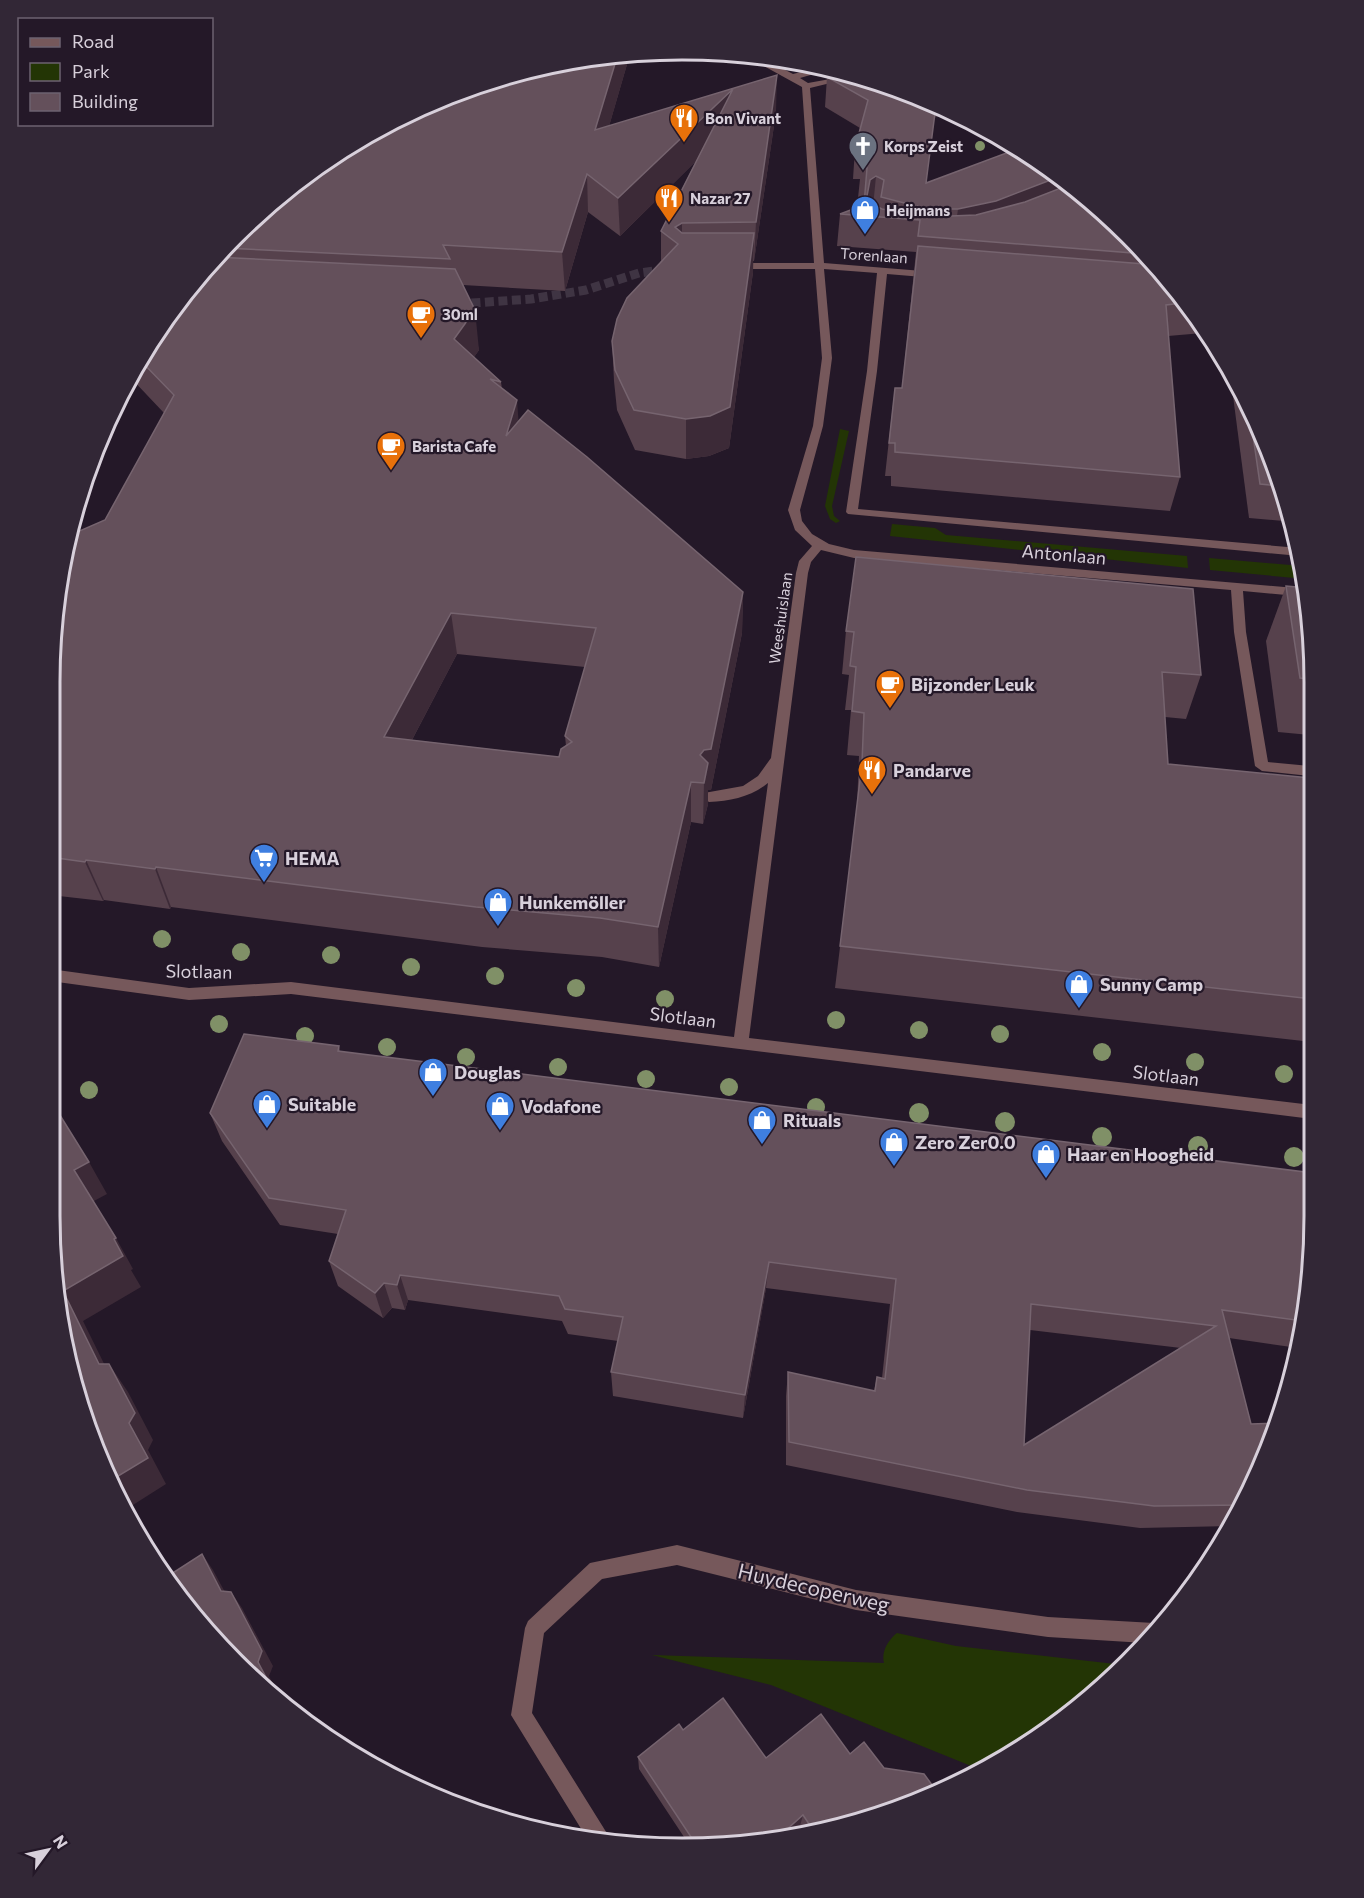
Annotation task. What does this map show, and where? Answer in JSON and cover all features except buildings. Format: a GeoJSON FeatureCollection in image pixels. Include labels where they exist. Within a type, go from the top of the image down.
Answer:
{"type":"FeatureCollection","features":[{"type":"Feature","properties":{"kind":"street"},"geometry":{"type":"LineString","coordinates":[[772,67],[806,86],[838,80]]}},
{"type":"Feature","properties":{"kind":"street"},"geometry":{"type":"LineString","coordinates":[[792,77],[808,73]]}},
{"type":"Feature","properties":{"kind":"street"},"geometry":{"type":"LineString","coordinates":[[806,86],[827,358],[818,426],[794,510],[795,518],[801,529],[808,538],[819,545]]}},
{"type":"Feature","properties":{"kind":"street","name":"Torenlaan"},"geometry":{"type":"LineString","coordinates":[[719,266],[819,266],[952,276]]}},
{"type":"Feature","properties":{"kind":"street"},"geometry":{"type":"LineString","coordinates":[[882,271],[872,370],[852,512],[1290,551]]}},
{"type":"Feature","properties":{"kind":"street","name":"Antonlaan"},"geometry":{"type":"LineString","coordinates":[[819,545],[854,554],[1297,592]]}},
{"type":"Feature","properties":{"kind":"street","name":"Weeshuislaan"},"geometry":{"type":"LineString","coordinates":[[741,1043],[802,573],[806,561],[819,545]]}},
{"type":"Feature","properties":{"kind":"street"},"geometry":{"type":"LineString","coordinates":[[1237,587],[1240,632],[1262,766],[1304,770]]}},
{"type":"Feature","properties":{"kind":"street"},"geometry":{"type":"LineString","coordinates":[[709,797],[741,793],[761,783],[770,772],[780,747]]}},
{"type":"Feature","properties":{"kind":"street","name":"Slotlaan"},"geometry":{"type":"LineString","coordinates":[[60,976],[189,994],[291,988],[1304,1112]]}},
{"type":"Feature","properties":{"kind":"street","name":"Huydecoperweg"},"geometry":{"type":"LineString","coordinates":[[595,1832],[521,1714],[535,1628],[597,1569],[677,1555],[856,1600],[1048,1627],[1145,1632]]}},
{"type":"Feature","properties":{"kind":"green space"},"geometry":{"type":"Polygon","coordinates":[[[840,429],[849,431],[832,506],[834,516],[840,521],[836,523],[830,519],[825,506],[840,429]]]}},
{"type":"Feature","properties":{"kind":"green space"},"geometry":{"type":"Polygon","coordinates":[[[892,524],[935,528],[946,535],[1187,556],[1188,568],[890,536],[892,524]]]}},
{"type":"Feature","properties":{"kind":"green space"},"geometry":{"type":"Polygon","coordinates":[[[1209,558],[1293,565],[1295,578],[1210,570],[1209,558]]]}},
{"type":"Feature","properties":{"kind":"green space"},"geometry":{"type":"Polygon","coordinates":[[[897,1633],[956,1646],[1114,1664],[1092,1684],[1028,1733],[972,1766],[771,1685],[652,1655],[884,1663],[886,1646],[897,1633]]]}},
{"type":"Feature","properties":{"kind":"tunnel"},"geometry":{"type":"LineString","coordinates":[[465,303],[458,304],[531,299],[586,290],[639,273],[671,269]]}},
{"type":"Feature","properties":{"kind":"place","name":"Bon Vivant"},"geometry":{"type":"Point","coordinates":[684,144]}},
{"type":"Feature","properties":{"kind":"place","name":"Korps Zeist"},"geometry":{"type":"Point","coordinates":[863,172]}},
{"type":"Feature","properties":{"kind":"place","name":"Nazar 27"},"geometry":{"type":"Point","coordinates":[669,224]}},
{"type":"Feature","properties":{"kind":"place","name":"Heijmans"},"geometry":{"type":"Point","coordinates":[865,236]}},
{"type":"Feature","properties":{"kind":"place","name":"30ml"},"geometry":{"type":"Point","coordinates":[421,340]}},
{"type":"Feature","properties":{"kind":"place","name":"Barista Cafe"},"geometry":{"type":"Point","coordinates":[391,472]}},
{"type":"Feature","properties":{"kind":"place","name":"Bijzonder Leuk"},"geometry":{"type":"Point","coordinates":[890,710]}},
{"type":"Feature","properties":{"kind":"place","name":"Pandarve"},"geometry":{"type":"Point","coordinates":[872,796]}},
{"type":"Feature","properties":{"kind":"place","name":"HEMA"},"geometry":{"type":"Point","coordinates":[264,884]}},
{"type":"Feature","properties":{"kind":"place","name":"Hunkemöller"},"geometry":{"type":"Point","coordinates":[498,928]}},
{"type":"Feature","properties":{"kind":"place","name":"Sunny Camp"},"geometry":{"type":"Point","coordinates":[1079,1010]}},
{"type":"Feature","properties":{"kind":"place","name":"Douglas"},"geometry":{"type":"Point","coordinates":[433,1098]}},
{"type":"Feature","properties":{"kind":"place","name":"Suitable"},"geometry":{"type":"Point","coordinates":[267,1130]}},
{"type":"Feature","properties":{"kind":"place","name":"Vodafone"},"geometry":{"type":"Point","coordinates":[500,1132]}},
{"type":"Feature","properties":{"kind":"place","name":"Rituals"},"geometry":{"type":"Point","coordinates":[762,1146]}},
{"type":"Feature","properties":{"kind":"place","name":"Zero Zer0.0"},"geometry":{"type":"Point","coordinates":[894,1168]}},
{"type":"Feature","properties":{"kind":"place","name":"Haar en Hoogheid"},"geometry":{"type":"Point","coordinates":[1046,1180]}}]}
